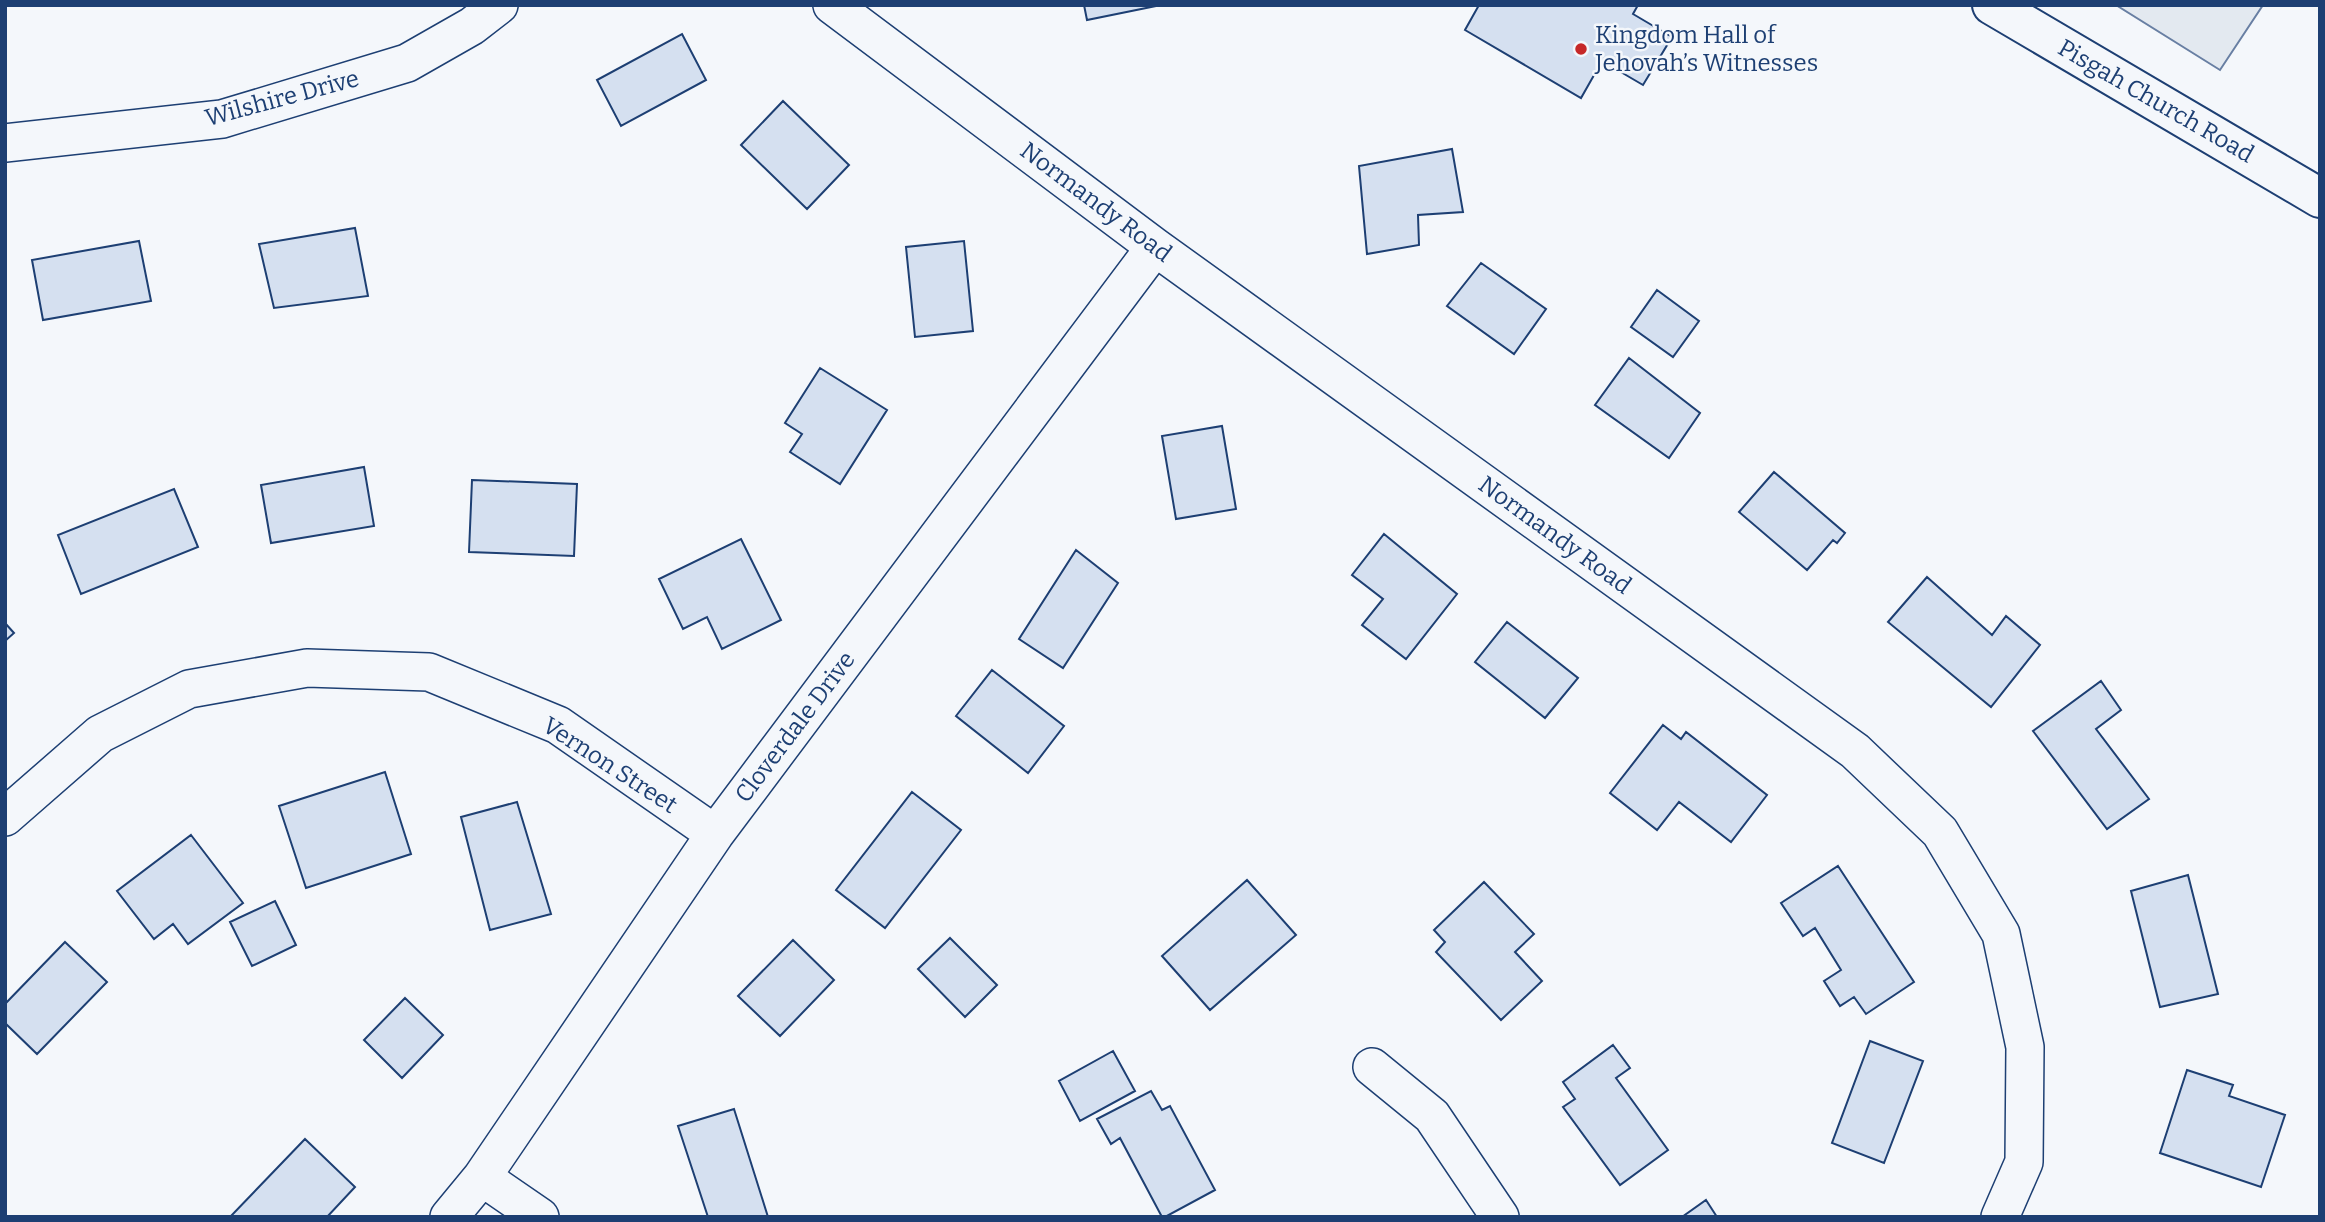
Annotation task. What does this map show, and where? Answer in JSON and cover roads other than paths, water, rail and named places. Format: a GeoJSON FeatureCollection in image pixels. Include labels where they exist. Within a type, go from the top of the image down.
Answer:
{"type":"FeatureCollection","features":[{"type":"Feature","properties":{"kind":"main road","name":"Pisgah Church Road"},"geometry":{"type":"LineString","coordinates":[[1992,5],[2320,198]]}},
{"type":"Feature","properties":{"kind":"street","name":"Wilshire Drive"},"geometry":{"type":"LineString","coordinates":[[5,143],[222,119],[407,63],[472,26],[499,5]]}},
{"type":"Feature","properties":{"kind":"street","name":"Normandy Road"},"geometry":{"type":"LineString","coordinates":[[832,5],[1155,247],[1855,751],[1940,832],[2001,934],[2025,1047],[2024,1162],[2000,1217]]}},
{"type":"Feature","properties":{"kind":"street","name":"Cloverdale Drive"},"geometry":{"type":"LineString","coordinates":[[449,1217],[482,1177],[715,834],[1155,247]]}},
{"type":"Feature","properties":{"kind":"street","name":"Vernon Street"},"geometry":{"type":"LineString","coordinates":[[5,817],[100,734],[189,689],[307,668],[429,672],[558,725],[715,834]]}},
{"type":"Feature","properties":{"kind":"street"},"geometry":{"type":"LineString","coordinates":[[1372,1067],[1433,1116],[1500,1217]]}},
{"type":"Feature","properties":{"kind":"street"},"geometry":{"type":"LineString","coordinates":[[482,1177],[540,1217]]}},
{"type":"Feature","properties":{"kind":"place","name":"Kingdom Hall of Jehovah’s Witnesses"},"geometry":{"type":"Point","coordinates":[1581,49]}}]}
